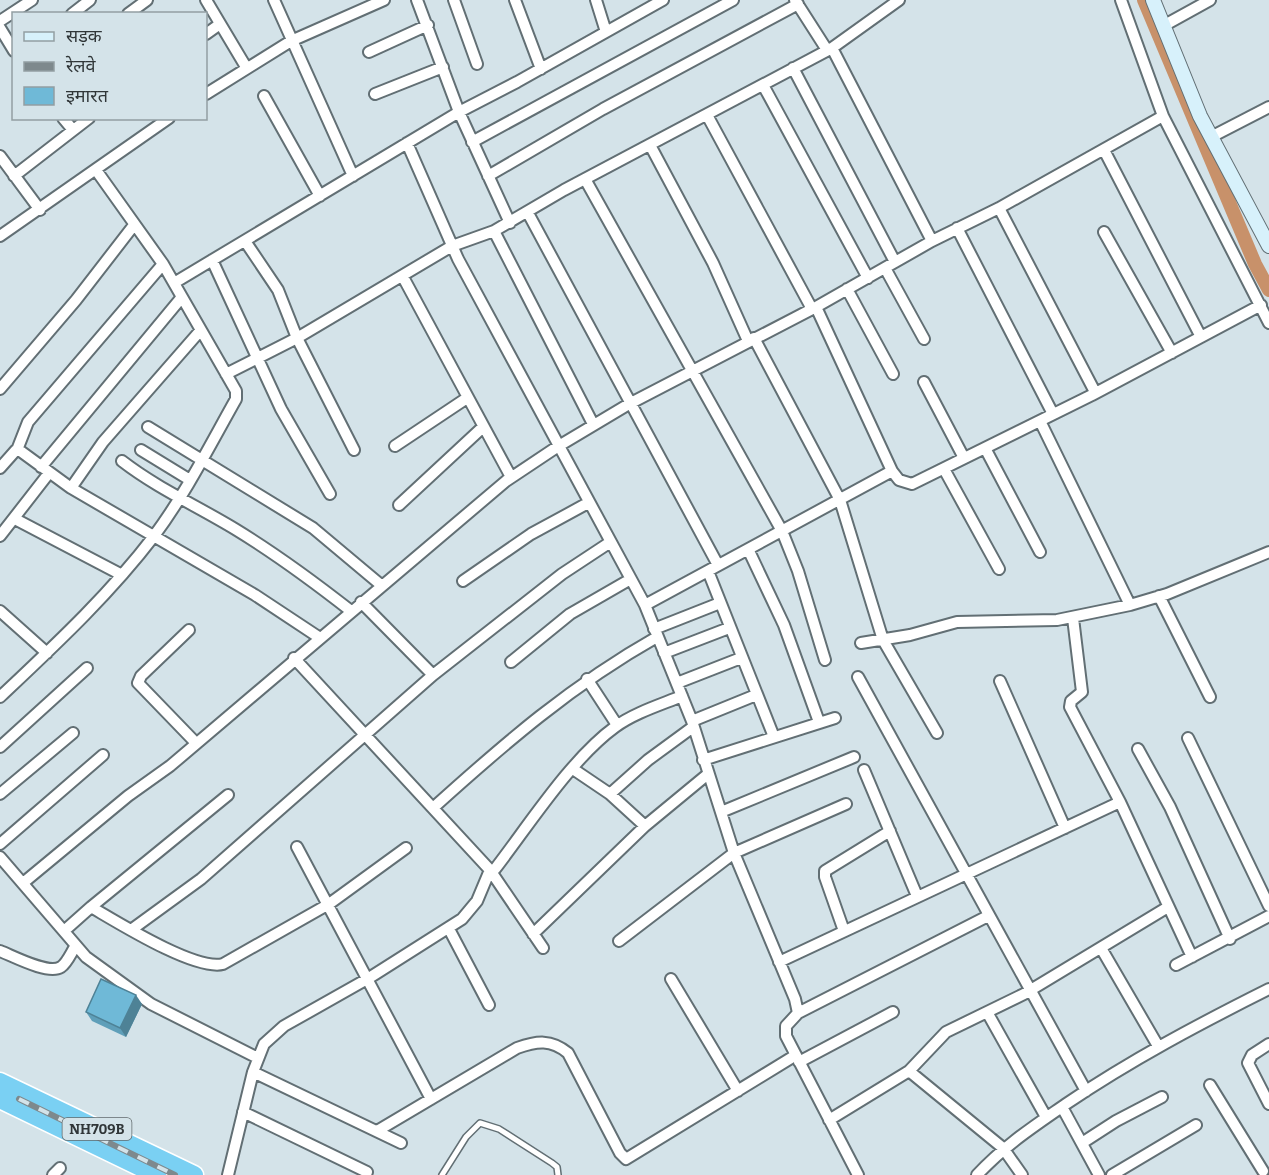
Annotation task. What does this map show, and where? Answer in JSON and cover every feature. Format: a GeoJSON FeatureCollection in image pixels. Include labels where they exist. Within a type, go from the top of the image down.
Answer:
{"type":"FeatureCollection","features":[{"type":"Feature","properties":{"kind":"highway","name":"NH709B"},"geometry":{"type":"LineString","coordinates":[[0,1082],[194,1175]]}},
{"type":"Feature","properties":{"kind":"highway","name":"NH709B"},"geometry":{"type":"LineString","coordinates":[[0,1099],[157,1175]]}},
{"type":"Feature","properties":{"kind":"street"},"geometry":{"type":"LineString","coordinates":[[14,12],[32,0]]}},
{"type":"Feature","properties":{"kind":"street"},"geometry":{"type":"LineString","coordinates":[[75,12],[90,0]]}},
{"type":"Feature","properties":{"kind":"street"},"geometry":{"type":"LineString","coordinates":[[131,12],[147,0]]}},
{"type":"Feature","properties":{"kind":"street"},"geometry":{"type":"LineString","coordinates":[[206,0],[246,67]]}},
{"type":"Feature","properties":{"kind":"street"},"geometry":{"type":"LineString","coordinates":[[274,0],[353,176]]}},
{"type":"Feature","properties":{"kind":"street"},"geometry":{"type":"LineString","coordinates":[[207,93],[291,40],[384,0]]}},
{"type":"Feature","properties":{"kind":"street"},"geometry":{"type":"LineString","coordinates":[[417,0],[459,112],[510,223]]}},
{"type":"Feature","properties":{"kind":"street"},"geometry":{"type":"LineString","coordinates":[[454,0],[477,64]]}},
{"type":"Feature","properties":{"kind":"street"},"geometry":{"type":"LineString","coordinates":[[515,0],[541,69]]}},
{"type":"Feature","properties":{"kind":"street"},"geometry":{"type":"LineString","coordinates":[[596,0],[606,32]]}},
{"type":"Feature","properties":{"kind":"street"},"geometry":{"type":"LineString","coordinates":[[174,283],[459,112],[606,32],[647,4],[663,0]]}},
{"type":"Feature","properties":{"kind":"street"},"geometry":{"type":"LineString","coordinates":[[472,142],[733,0]]}},
{"type":"Feature","properties":{"kind":"street"},"geometry":{"type":"LineString","coordinates":[[226,374],[297,338],[452,246],[510,223],[585,179],[830,49],[899,0]]}},
{"type":"Feature","properties":{"kind":"street"},"geometry":{"type":"LineString","coordinates":[[1121,0],[1163,116],[1269,323]]}},
{"type":"Feature","properties":{"kind":"street"},"geometry":{"type":"LineString","coordinates":[[1153,0],[1200,116],[1265,231],[1269,246]]}},
{"type":"Feature","properties":{"kind":"street"},"geometry":{"type":"LineString","coordinates":[[1162,26],[1210,0]]}},
{"type":"Feature","properties":{"kind":"street"},"geometry":{"type":"LineString","coordinates":[[488,176],[796,2],[830,49],[932,241]]}},
{"type":"Feature","properties":{"kind":"street"},"geometry":{"type":"LineString","coordinates":[[207,33],[220,24]]}},
{"type":"Feature","properties":{"kind":"street"},"geometry":{"type":"LineString","coordinates":[[369,52],[428,26]]}},
{"type":"Feature","properties":{"kind":"street"},"geometry":{"type":"LineString","coordinates":[[0,28],[12,48]]}},
{"type":"Feature","properties":{"kind":"street"},"geometry":{"type":"LineString","coordinates":[[375,94],[443,67]]}},
{"type":"Feature","properties":{"kind":"street"},"geometry":{"type":"LineString","coordinates":[[793,68],[924,339]]}},
{"type":"Feature","properties":{"kind":"street"},"geometry":{"type":"LineString","coordinates":[[763,85],[829,202],[868,278]]}},
{"type":"Feature","properties":{"kind":"street"},"geometry":{"type":"LineString","coordinates":[[264,96],[320,196]]}},
{"type":"Feature","properties":{"kind":"street"},"geometry":{"type":"LineString","coordinates":[[1211,137],[1269,107]]}},
{"type":"Feature","properties":{"kind":"street"},"geometry":{"type":"LineString","coordinates":[[707,115],[814,308],[892,471],[899,480],[912,484],[944,469],[1261,305]]}},
{"type":"Feature","properties":{"kind":"street"},"geometry":{"type":"LineString","coordinates":[[23,883],[75,838],[170,766],[294,658],[511,477],[593,424],[629,404],[814,308],[932,241],[999,208],[1163,116]]}},
{"type":"Feature","properties":{"kind":"street"},"geometry":{"type":"LineString","coordinates":[[65,120],[73,130]]}},
{"type":"Feature","properties":{"kind":"street"},"geometry":{"type":"LineString","coordinates":[[14,176],[86,120]]}},
{"type":"Feature","properties":{"kind":"street"},"geometry":{"type":"LineString","coordinates":[[0,236],[166,120]]}},
{"type":"Feature","properties":{"kind":"street"},"geometry":{"type":"LineString","coordinates":[[407,143],[452,246],[557,447],[629,580],[645,605],[682,696],[734,853],[795,999],[798,1013]]}},
{"type":"Feature","properties":{"kind":"street"},"geometry":{"type":"LineString","coordinates":[[650,145],[751,340],[840,500],[883,639],[937,733]]}},
{"type":"Feature","properties":{"kind":"street"},"geometry":{"type":"LineString","coordinates":[[1104,150],[1201,337]]}},
{"type":"Feature","properties":{"kind":"street"},"geometry":{"type":"LineString","coordinates":[[0,156],[40,210]]}},
{"type":"Feature","properties":{"kind":"street"},"geometry":{"type":"LineString","coordinates":[[0,697],[122,575],[154,535],[180,498],[236,399],[236,391],[163,264],[96,170]]}},
{"type":"Feature","properties":{"kind":"street"},"geometry":{"type":"LineString","coordinates":[[585,179],[782,531],[798,571],[825,660]]}},
{"type":"Feature","properties":{"kind":"street"},"geometry":{"type":"LineString","coordinates":[[999,208],[1095,392]]}},
{"type":"Feature","properties":{"kind":"street"},"geometry":{"type":"LineString","coordinates":[[528,213],[713,568],[720,603],[729,628],[774,736]]}},
{"type":"Feature","properties":{"kind":"street"},"geometry":{"type":"LineString","coordinates":[[0,389],[76,300],[134,225]]}},
{"type":"Feature","properties":{"kind":"street"},"geometry":{"type":"LineString","coordinates":[[957,228],[1053,414]]}},
{"type":"Feature","properties":{"kind":"street"},"geometry":{"type":"LineString","coordinates":[[494,231],[593,424]]}},
{"type":"Feature","properties":{"kind":"street"},"geometry":{"type":"LineString","coordinates":[[1104,232],[1172,353]]}},
{"type":"Feature","properties":{"kind":"street"},"geometry":{"type":"LineString","coordinates":[[245,241],[271,278],[297,338],[354,450]]}},
{"type":"Feature","properties":{"kind":"street"},"geometry":{"type":"LineString","coordinates":[[212,260],[281,409],[330,494]]}},
{"type":"Feature","properties":{"kind":"street"},"geometry":{"type":"LineString","coordinates":[[0,468],[17,450],[28,422],[163,264]]}},
{"type":"Feature","properties":{"kind":"street"},"geometry":{"type":"LineString","coordinates":[[403,277],[511,477]]}},
{"type":"Feature","properties":{"kind":"street"},"geometry":{"type":"LineString","coordinates":[[847,289],[893,375]]}},
{"type":"Feature","properties":{"kind":"street"},"geometry":{"type":"LineString","coordinates":[[0,536],[15,519],[45,470],[182,297]]}},
{"type":"Feature","properties":{"kind":"street"},"geometry":{"type":"LineString","coordinates":[[71,488],[103,442],[200,331]]}},
{"type":"Feature","properties":{"kind":"street"},"geometry":{"type":"LineString","coordinates":[[924,382],[964,458]]}},
{"type":"Feature","properties":{"kind":"street"},"geometry":{"type":"LineString","coordinates":[[396,446],[467,398]]}},
{"type":"Feature","properties":{"kind":"street"},"geometry":{"type":"LineString","coordinates":[[1040,421],[1130,605]]}},
{"type":"Feature","properties":{"kind":"street"},"geometry":{"type":"LineString","coordinates":[[148,427],[313,528],[381,585]]}},
{"type":"Feature","properties":{"kind":"street"},"geometry":{"type":"LineString","coordinates":[[399,505],[483,427]]}},
{"type":"Feature","properties":{"kind":"street"},"geometry":{"type":"LineString","coordinates":[[986,448],[1040,552]]}},
{"type":"Feature","properties":{"kind":"street"},"geometry":{"type":"LineString","coordinates":[[17,450],[71,488],[154,535],[320,638]]}},
{"type":"Feature","properties":{"kind":"street"},"geometry":{"type":"LineString","coordinates":[[141,450],[190,480]]}},
{"type":"Feature","properties":{"kind":"street"},"geometry":{"type":"LineString","coordinates":[[122,461],[146,479],[298,570],[351,611]]}},
{"type":"Feature","properties":{"kind":"street"},"geometry":{"type":"LineString","coordinates":[[944,469],[999,569]]}},
{"type":"Feature","properties":{"kind":"street"},"geometry":{"type":"LineString","coordinates":[[645,605],[892,471]]}},
{"type":"Feature","properties":{"kind":"street"},"geometry":{"type":"LineString","coordinates":[[463,581],[531,534],[588,503]]}},
{"type":"Feature","properties":{"kind":"street"},"geometry":{"type":"LineString","coordinates":[[15,519],[122,575]]}},
{"type":"Feature","properties":{"kind":"street"},"geometry":{"type":"LineString","coordinates":[[131,930],[201,879],[433,675],[562,574],[609,543]]}},
{"type":"Feature","properties":{"kind":"street"},"geometry":{"type":"LineString","coordinates":[[748,549],[784,624],[819,722]]}},
{"type":"Feature","properties":{"kind":"street"},"geometry":{"type":"LineString","coordinates":[[861,643],[957,622],[1072,618],[1159,596],[1269,552]]}},
{"type":"Feature","properties":{"kind":"street"},"geometry":{"type":"LineString","coordinates":[[511,662],[570,614],[629,580]]}},
{"type":"Feature","properties":{"kind":"street"},"geometry":{"type":"LineString","coordinates":[[1159,596],[1210,697]]}},
{"type":"Feature","properties":{"kind":"street"},"geometry":{"type":"LineString","coordinates":[[361,602],[433,675]]}},
{"type":"Feature","properties":{"kind":"street"},"geometry":{"type":"LineString","coordinates":[[433,808],[509,739],[588,679],[655,633],[720,603]]}},
{"type":"Feature","properties":{"kind":"street"},"geometry":{"type":"LineString","coordinates":[[0,611],[46,653]]}},
{"type":"Feature","properties":{"kind":"street"},"geometry":{"type":"LineString","coordinates":[[1072,618],[1082,692],[1071,701],[1070,707],[1120,802],[1192,957]]}},
{"type":"Feature","properties":{"kind":"street"},"geometry":{"type":"LineString","coordinates":[[664,653],[729,628]]}},
{"type":"Feature","properties":{"kind":"street"},"geometry":{"type":"LineString","coordinates":[[189,630],[141,676],[138,683],[196,743]]}},
{"type":"Feature","properties":{"kind":"street"},"geometry":{"type":"LineString","coordinates":[[294,658],[366,733],[490,870],[543,948]]}},
{"type":"Feature","properties":{"kind":"street"},"geometry":{"type":"LineString","coordinates":[[676,683],[741,658]]}},
{"type":"Feature","properties":{"kind":"street"},"geometry":{"type":"LineString","coordinates":[[0,747],[87,668]]}},
{"type":"Feature","properties":{"kind":"street"},"geometry":{"type":"LineString","coordinates":[[858,677],[964,874],[1086,1091]]}},
{"type":"Feature","properties":{"kind":"street"},"geometry":{"type":"LineString","coordinates":[[588,679],[617,725]]}},
{"type":"Feature","properties":{"kind":"street"},"geometry":{"type":"LineString","coordinates":[[1000,681],[1065,828]]}},
{"type":"Feature","properties":{"kind":"street"},"geometry":{"type":"LineString","coordinates":[[610,794],[692,724],[756,695]]}},
{"type":"Feature","properties":{"kind":"street"},"geometry":{"type":"LineString","coordinates":[[228,1175],[253,1072],[264,1044],[284,1026],[449,929],[471,910],[490,870],[495,869],[573,769],[617,725],[682,696]]}},
{"type":"Feature","properties":{"kind":"street"},"geometry":{"type":"LineString","coordinates":[[703,760],[835,718]]}},
{"type":"Feature","properties":{"kind":"street"},"geometry":{"type":"LineString","coordinates":[[0,794],[73,733]]}},
{"type":"Feature","properties":{"kind":"street"},"geometry":{"type":"LineString","coordinates":[[1188,738],[1269,906]]}},
{"type":"Feature","properties":{"kind":"street"},"geometry":{"type":"LineString","coordinates":[[1138,749],[1170,807],[1230,939]]}},
{"type":"Feature","properties":{"kind":"street"},"geometry":{"type":"LineString","coordinates":[[0,844],[103,755]]}},
{"type":"Feature","properties":{"kind":"street"},"geometry":{"type":"LineString","coordinates":[[721,812],[854,757]]}},
{"type":"Feature","properties":{"kind":"street"},"geometry":{"type":"LineString","coordinates":[[573,769],[610,794],[645,826]]}},
{"type":"Feature","properties":{"kind":"street"},"geometry":{"type":"LineString","coordinates":[[864,770],[917,896]]}},
{"type":"Feature","properties":{"kind":"street"},"geometry":{"type":"LineString","coordinates":[[533,934],[645,826],[708,774]]}},
{"type":"Feature","properties":{"kind":"street"},"geometry":{"type":"LineString","coordinates":[[64,931],[228,795]]}},
{"type":"Feature","properties":{"kind":"street"},"geometry":{"type":"LineString","coordinates":[[779,962],[1120,802]]}},
{"type":"Feature","properties":{"kind":"street"},"geometry":{"type":"LineString","coordinates":[[619,941],[734,853],[846,804]]}},
{"type":"Feature","properties":{"kind":"street"},"geometry":{"type":"LineString","coordinates":[[844,931],[825,877],[825,871],[890,831]]}},
{"type":"Feature","properties":{"kind":"street"},"geometry":{"type":"LineString","coordinates":[[297,847],[369,978],[431,1099]]}},
{"type":"Feature","properties":{"kind":"street"},"geometry":{"type":"LineString","coordinates":[[91,907],[131,930],[194,960],[214,966],[223,964],[329,904],[406,848]]}},
{"type":"Feature","properties":{"kind":"street"},"geometry":{"type":"LineString","coordinates":[[0,857],[75,946],[151,1004],[258,1058]]}},
{"type":"Feature","properties":{"kind":"street"},"geometry":{"type":"LineString","coordinates":[[829,1120],[909,1071],[946,1032],[1030,990],[1168,907]]}},
{"type":"Feature","properties":{"kind":"street"},"geometry":{"type":"LineString","coordinates":[[858,1175],[797,1059],[785,1029],[798,1013],[988,916]]}},
{"type":"Feature","properties":{"kind":"street"},"geometry":{"type":"LineString","coordinates":[[1176,965],[1230,939],[1269,916]]}},
{"type":"Feature","properties":{"kind":"street"},"geometry":{"type":"LineString","coordinates":[[449,929],[489,1005]]}},
{"type":"Feature","properties":{"kind":"street"},"geometry":{"type":"LineString","coordinates":[[0,951],[30,964],[55,969],[63,965],[75,946]]}},
{"type":"Feature","properties":{"kind":"street"},"geometry":{"type":"LineString","coordinates":[[1101,948],[1158,1046]]}},
{"type":"Feature","properties":{"kind":"street"},"geometry":{"type":"LineString","coordinates":[[671,979],[738,1091]]}},
{"type":"Feature","properties":{"kind":"street"},"geometry":{"type":"LineString","coordinates":[[976,1175],[1003,1148],[1086,1091],[1158,1046],[1269,989]]}},
{"type":"Feature","properties":{"kind":"street"},"geometry":{"type":"LineString","coordinates":[[377,1131],[517,1048],[541,1042],[553,1043],[572,1059],[620,1153],[626,1159],[738,1091],[893,1012]]}},
{"type":"Feature","properties":{"kind":"street"},"geometry":{"type":"LineString","coordinates":[[987,1012],[1046,1117]]}},
{"type":"Feature","properties":{"kind":"street"},"geometry":{"type":"LineString","coordinates":[[1269,1044],[1252,1056],[1248,1063],[1269,1104]]}},
{"type":"Feature","properties":{"kind":"street"},"geometry":{"type":"LineString","coordinates":[[909,1071],[1003,1148],[1022,1175]]}},
{"type":"Feature","properties":{"kind":"street"},"geometry":{"type":"LineString","coordinates":[[253,1072],[401,1143]]}},
{"type":"Feature","properties":{"kind":"street"},"geometry":{"type":"LineString","coordinates":[[1210,1085],[1264,1171]]}},
{"type":"Feature","properties":{"kind":"street"},"geometry":{"type":"LineString","coordinates":[[1082,1143],[1116,1121],[1162,1097]]}},
{"type":"Feature","properties":{"kind":"street"},"geometry":{"type":"LineString","coordinates":[[1062,1107],[1099,1175]]}},
{"type":"Feature","properties":{"kind":"street"},"geometry":{"type":"LineString","coordinates":[[243,1112],[367,1172]]}},
{"type":"Feature","properties":{"kind":"street"},"geometry":{"type":"LineString","coordinates":[[1112,1175],[1196,1125]]}},
{"type":"Feature","properties":{"kind":"lane"},"geometry":{"type":"LineString","coordinates":[[442,1175],[466,1137],[480,1123],[499,1129],[552,1163],[557,1167],[558,1175]]}},
{"type":"Feature","properties":{"kind":"building"},"geometry":{"type":"Polygon","coordinates":[[[101,979],[136,995],[120,1028],[86,1012],[101,979]]]}},
{"type":"Feature","properties":{"kind":"waterway"},"geometry":{"type":"LineString","coordinates":[[1144,0],[1255,264],[1269,290]]}},
{"type":"Feature","properties":{"kind":"railway"},"geometry":{"type":"LineString","coordinates":[[19,1099],[175,1175]]}}]}
